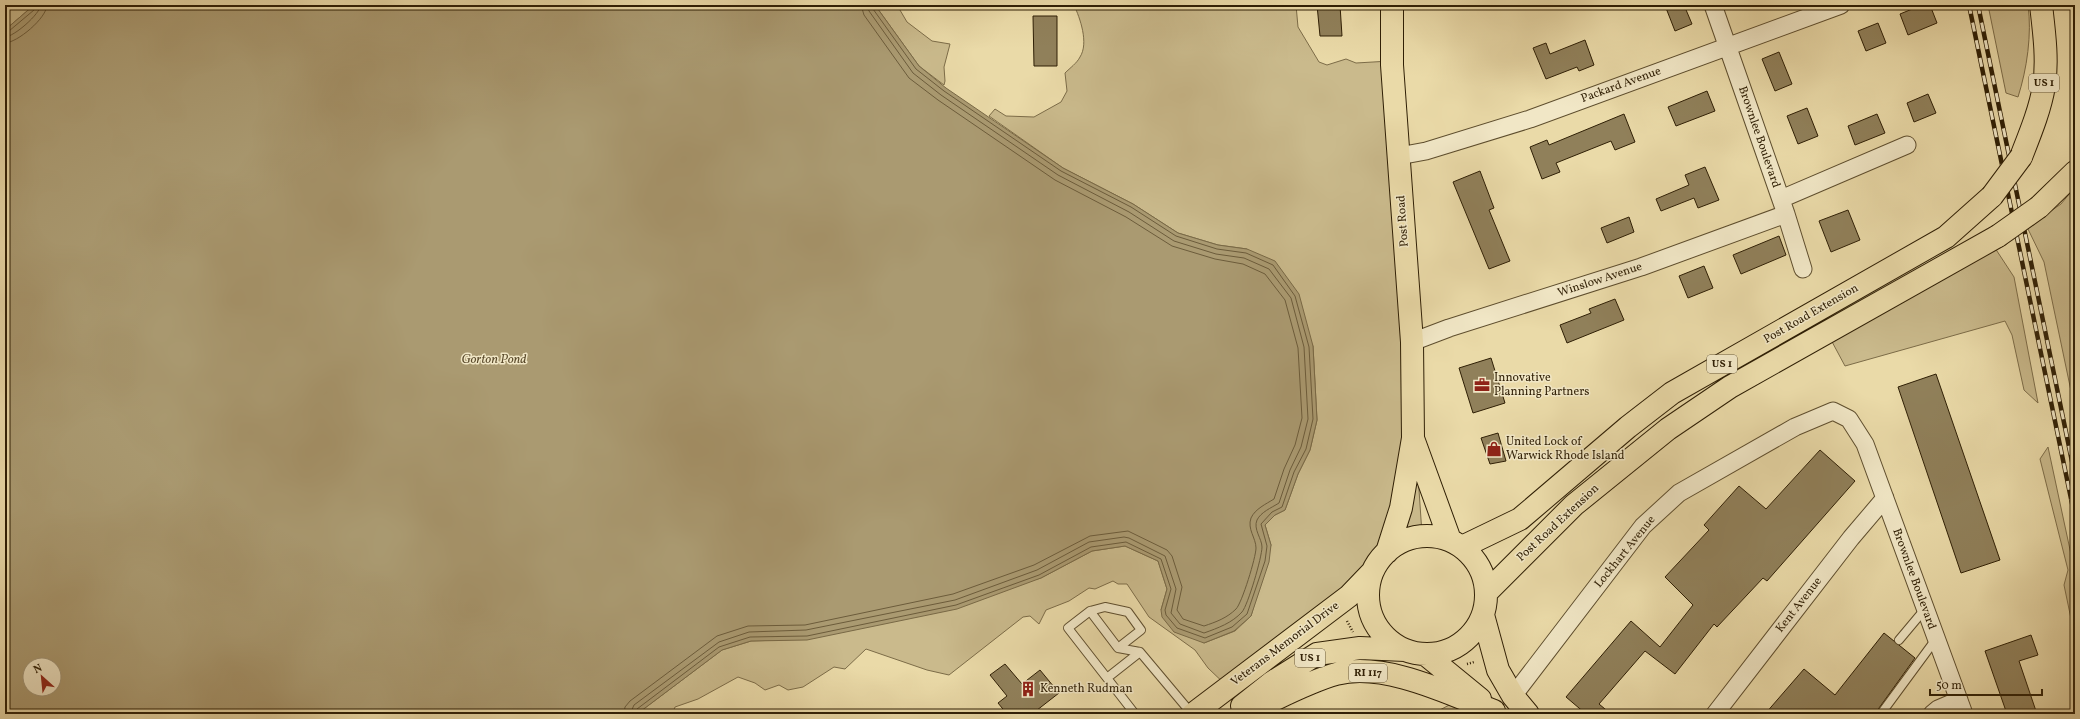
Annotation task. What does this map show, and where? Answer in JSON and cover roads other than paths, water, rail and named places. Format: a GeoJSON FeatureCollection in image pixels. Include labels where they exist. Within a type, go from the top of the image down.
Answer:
{"type":"FeatureCollection","features":[{"type":"Feature","properties":{"kind":"main road","name":"Post Road"},"geometry":{"type":"LineString","coordinates":[[1387,552],[1401,508],[1413,438],[1412,342],[1392,65],[1392,5]]}},
{"type":"Feature","properties":{"kind":"main road","name":"Post Road Extension"},"geometry":{"type":"LineString","coordinates":[[1456,544],[1520,519],[1628,427],[1672,393],[1946,237],[1992,196],[2021,157],[2033,127],[2044,85],[2045,34],[2041,5]]}},
{"type":"Feature","properties":{"kind":"main road","name":"Post Road Extension"},"geometry":{"type":"LineString","coordinates":[[1487,592],[1574,505],[1668,429],[1730,387],[1998,236],[2040,207],[2075,172]]}},
{"type":"Feature","properties":{"kind":"main road","name":"Post Road"},"geometry":{"type":"LineString","coordinates":[[1413,438],[1456,544]]}},
{"type":"Feature","properties":{"kind":"main road","name":"Post Road"},"geometry":{"type":"LineString","coordinates":[[1434,536],[1456,544],[1475,560],[1481,570],[1487,592],[1483,615],[1474,631],[1460,644],[1444,652],[1415,652],[1389,640],[1377,626],[1370,608],[1368,589],[1373,571],[1387,552],[1401,542],[1417,537],[1434,536]]}},
{"type":"Feature","properties":{"kind":"main road","name":"Veterans Memorial Drive"},"geometry":{"type":"LineString","coordinates":[[1193,714],[1349,596],[1373,571]]}},
{"type":"Feature","properties":{"kind":"main road"},"geometry":{"type":"LineString","coordinates":[[1483,615],[1498,670],[1513,696],[1528,714]]}},
{"type":"Feature","properties":{"kind":"main road","name":"Veterans Memorial Drive"},"geometry":{"type":"LineString","coordinates":[[1232,714],[1271,683],[1317,654],[1360,648],[1415,652]]}},
{"type":"Feature","properties":{"kind":"main road"},"geometry":{"type":"LineString","coordinates":[[1415,652],[1497,713]]}},
{"type":"Feature","properties":{"kind":"main road","name":"RI 117"},"geometry":{"type":"LineString","coordinates":[[1243,714],[1309,684],[1337,674],[1365,672],[1405,677],[1497,713]]}},
{"type":"Feature","properties":{"kind":"street","name":"Brownlee Boulevard"},"geometry":{"type":"LineString","coordinates":[[1714,5],[1784,207],[1803,269]]}},
{"type":"Feature","properties":{"kind":"street","name":"Packard Avenue"},"geometry":{"type":"LineString","coordinates":[[1399,156],[1426,151],[1530,119],[1841,5]]}},
{"type":"Feature","properties":{"kind":"street","name":"Winslow Avenue"},"geometry":{"type":"LineString","coordinates":[[1412,342],[1449,328],[1641,267],[1784,207],[1907,145]]}},
{"type":"Feature","properties":{"kind":"street","name":"Lockhart Avenue"},"geometry":{"type":"LineString","coordinates":[[1513,696],[1643,526],[1679,493],[1795,427],[1834,411],[1849,419],[1865,444]]}},
{"type":"Feature","properties":{"kind":"street","name":"Brownlee Boulevard"},"geometry":{"type":"LineString","coordinates":[[1865,444],[1961,707]]}},
{"type":"Feature","properties":{"kind":"street","name":"Kent Avenue"},"geometry":{"type":"LineString","coordinates":[[1715,714],[1851,538],[1885,498]]}},
{"type":"Feature","properties":{"kind":"street"},"geometry":{"type":"LineString","coordinates":[[1932,714],[1938,709],[1961,707]]}},
{"type":"Feature","properties":{"kind":"lane"},"geometry":{"type":"LineString","coordinates":[[1118,648],[1141,630],[1128,612],[1105,607],[1090,611],[1068,628],[1135,714]]}},
{"type":"Feature","properties":{"kind":"lane"},"geometry":{"type":"LineString","coordinates":[[1899,640],[1925,609]]}},
{"type":"Feature","properties":{"kind":"lane"},"geometry":{"type":"LineString","coordinates":[[1090,611],[1118,648],[1140,652],[1193,714]]}},
{"type":"Feature","properties":{"kind":"lane"},"geometry":{"type":"LineString","coordinates":[[1886,714],[1883,711],[1936,639]]}},
{"type":"Feature","properties":{"kind":"lane"},"geometry":{"type":"LineString","coordinates":[[1107,678],[1140,652]]}},
{"type":"Feature","properties":{"kind":"water","name":"Gorton Pond"},"geometry":{"type":"Polygon","coordinates":[[[34,5],[875,5],[919,66],[946,88],[1063,168],[1133,204],[1178,233],[1218,245],[1247,249],[1275,261],[1299,294],[1313,346],[1317,420],[1310,450],[1298,474],[1285,510],[1275,515],[1265,525],[1271,545],[1269,562],[1251,616],[1234,631],[1204,643],[1174,632],[1162,617],[1161,610],[1167,589],[1158,561],[1125,546],[1092,551],[1041,578],[957,609],[807,640],[751,641],[722,650],[637,714],[5,714],[5,30],[34,5]]]}},
{"type":"Feature","properties":{"kind":"railway"},"geometry":{"type":"LineString","coordinates":[[1969,5],[2075,518]]}},
{"type":"Feature","properties":{"kind":"railway"},"geometry":{"type":"LineString","coordinates":[[1978,5],[2075,476]]}},
{"type":"Feature","properties":{"kind":"place","name":"Innovative Planning Partners"},"geometry":{"type":"Point","coordinates":[1482,385]}},
{"type":"Feature","properties":{"kind":"place","name":"United Lock of Warwick Rhode Island"},"geometry":{"type":"Point","coordinates":[1494,449]}},
{"type":"Feature","properties":{"kind":"place","name":"Kenneth Rudman"},"geometry":{"type":"Point","coordinates":[1028,689]}}]}
